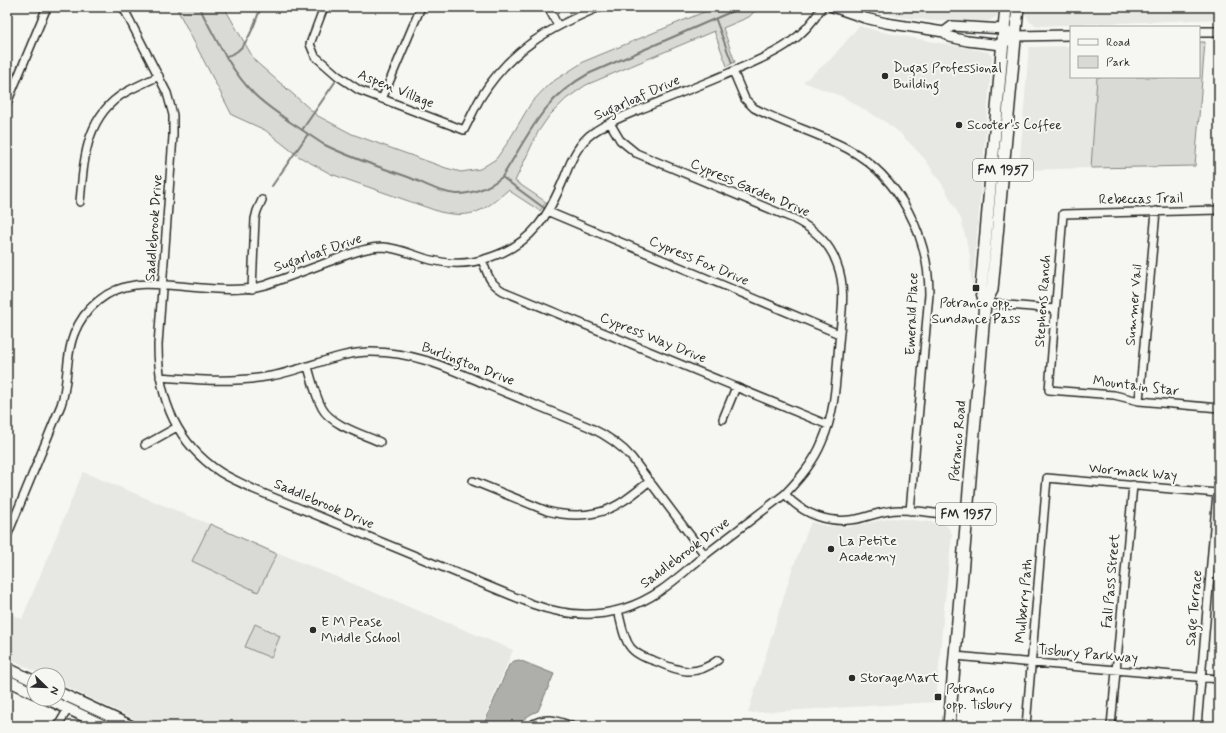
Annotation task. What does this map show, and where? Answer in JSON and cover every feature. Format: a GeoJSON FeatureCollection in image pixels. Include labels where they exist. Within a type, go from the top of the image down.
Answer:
{"type":"FeatureCollection","features":[{"type":"Feature","properties":{"kind":"main road","name":"Potranco Road"},"geometry":{"type":"LineString","coordinates":[[949,726],[985,303],[981,289],[1006,7]]}},
{"type":"Feature","properties":{"kind":"main road","name":"Potranco Road"},"geometry":{"type":"LineString","coordinates":[[985,303],[992,290],[1018,7]]}},
{"type":"Feature","properties":{"kind":"main road"},"geometry":{"type":"LineString","coordinates":[[7,668],[26,677]]}},
{"type":"Feature","properties":{"kind":"main road"},"geometry":{"type":"LineString","coordinates":[[7,679],[23,676]]}},
{"type":"Feature","properties":{"kind":"main road"},"geometry":{"type":"LineString","coordinates":[[7,679],[26,689]]}},
{"type":"Feature","properties":{"kind":"main road"},"geometry":{"type":"LineString","coordinates":[[66,696],[131,726]]}},
{"type":"Feature","properties":{"kind":"main road"},"geometry":{"type":"LineString","coordinates":[[69,710],[80,702]]}},
{"type":"Feature","properties":{"kind":"main road"},"geometry":{"type":"LineString","coordinates":[[63,707],[105,726]]}},
{"type":"Feature","properties":{"kind":"street"},"geometry":{"type":"LineString","coordinates":[[7,103],[47,7]]}},
{"type":"Feature","properties":{"kind":"street","name":"Saddlebrook Drive"},"geometry":{"type":"LineString","coordinates":[[123,7],[159,76],[171,104],[173,127],[158,345],[160,377],[166,402],[177,427],[192,447],[202,457],[230,478],[253,489],[532,604],[563,613],[588,615],[618,610],[648,599],[785,494],[810,465],[822,443],[828,425]]}},
{"type":"Feature","properties":{"kind":"street","name":"Aspen Village"},"geometry":{"type":"LineString","coordinates":[[324,7],[310,44],[315,56],[338,76],[358,90],[464,130],[481,98],[495,77],[508,63],[543,34],[558,26]]}},
{"type":"Feature","properties":{"kind":"street"},"geometry":{"type":"LineString","coordinates":[[382,99],[421,7]]}},
{"type":"Feature","properties":{"kind":"street"},"geometry":{"type":"LineString","coordinates":[[548,7],[558,26],[600,7]]}},
{"type":"Feature","properties":{"kind":"street","name":"Sugarloaf Drive"},"geometry":{"type":"LineString","coordinates":[[7,536],[65,394],[71,344],[80,321],[97,302],[118,289],[143,284],[225,290],[252,289],[372,248],[399,249],[432,260],[458,263],[482,260],[500,254],[520,243],[536,228],[549,212],[577,151],[593,132],[610,123],[771,55],[786,47],[808,28],[822,7]]}},
{"type":"Feature","properties":{"kind":"street"},"geometry":{"type":"LineString","coordinates":[[833,7],[865,18],[886,23],[944,32],[950,37],[986,44],[1002,45],[1015,36]]}},
{"type":"Feature","properties":{"kind":"street"},"geometry":{"type":"LineString","coordinates":[[944,32],[952,26],[1004,29],[1015,36],[1070,35]]}},
{"type":"Feature","properties":{"kind":"street"},"geometry":{"type":"LineString","coordinates":[[1200,32],[1219,32]]}},
{"type":"Feature","properties":{"kind":"street","name":"Emerald Place"},"geometry":{"type":"LineString","coordinates":[[733,71],[744,99],[754,108],[840,145],[857,154],[870,164],[898,196],[908,211],[919,234],[927,265],[929,294],[910,511]]}},
{"type":"Feature","properties":{"kind":"street"},"geometry":{"type":"LineString","coordinates":[[80,202],[86,149],[90,135],[99,118],[111,104],[122,95],[159,76]]}},
{"type":"Feature","properties":{"kind":"street","name":"Cypress Garden Drive"},"geometry":{"type":"LineString","coordinates":[[610,123],[620,140],[636,153],[794,219],[814,231],[825,242],[832,252],[840,274],[842,293],[834,401],[828,425]]}},
{"type":"Feature","properties":{"kind":"street"},"geometry":{"type":"LineString","coordinates":[[252,289],[255,219],[256,211],[262,200]]}},
{"type":"Feature","properties":{"kind":"street","name":"Rebeccas Trail"},"geometry":{"type":"LineString","coordinates":[[1063,214],[1219,210]]}},
{"type":"Feature","properties":{"kind":"street","name":"Summer Vail"},"geometry":{"type":"LineString","coordinates":[[1139,401],[1156,211]]}},
{"type":"Feature","properties":{"kind":"street","name":"Cypress Fox Drive"},"geometry":{"type":"LineString","coordinates":[[549,212],[839,334]]}},
{"type":"Feature","properties":{"kind":"street","name":"Stephens Ranch"},"geometry":{"type":"LineString","coordinates":[[1049,390],[1063,214]]}},
{"type":"Feature","properties":{"kind":"street","name":"Cypress Way Drive"},"geometry":{"type":"LineString","coordinates":[[482,260],[492,282],[503,291],[828,425]]}},
{"type":"Feature","properties":{"kind":"street"},"geometry":{"type":"LineString","coordinates":[[985,303],[1055,309]]}},
{"type":"Feature","properties":{"kind":"street","name":"Burlington Drive"},"geometry":{"type":"LineString","coordinates":[[160,377],[197,380],[244,380],[272,376],[308,367],[345,355],[369,352],[407,355],[426,360],[603,434],[625,451],[650,481],[705,555]]}},
{"type":"Feature","properties":{"kind":"street"},"geometry":{"type":"LineString","coordinates":[[308,367],[320,403],[327,415],[338,423],[380,442]]}},
{"type":"Feature","properties":{"kind":"street"},"geometry":{"type":"LineString","coordinates":[[723,419],[736,387]]}},
{"type":"Feature","properties":{"kind":"street","name":"Mountain Star"},"geometry":{"type":"LineString","coordinates":[[1049,390],[1114,396],[1139,401],[1219,408]]}},
{"type":"Feature","properties":{"kind":"street"},"geometry":{"type":"LineString","coordinates":[[145,445],[177,427]]}},
{"type":"Feature","properties":{"kind":"street","name":"Wormack Way"},"geometry":{"type":"LineString","coordinates":[[1047,478],[1217,493]]}},
{"type":"Feature","properties":{"kind":"street","name":"Mulberry Path"},"geometry":{"type":"LineString","coordinates":[[1026,726],[1047,478]]}},
{"type":"Feature","properties":{"kind":"street"},"geometry":{"type":"LineString","coordinates":[[473,481],[547,511],[557,514],[576,515],[596,512],[615,506],[650,481]]}},
{"type":"Feature","properties":{"kind":"street","name":"Fall Pass Street"},"geometry":{"type":"LineString","coordinates":[[1111,726],[1133,485]]}},
{"type":"Feature","properties":{"kind":"street","name":"Sage Terrace"},"geometry":{"type":"LineString","coordinates":[[1197,726],[1217,493]]}},
{"type":"Feature","properties":{"kind":"street"},"geometry":{"type":"LineString","coordinates":[[785,494],[793,503],[822,518],[850,520],[888,511],[910,511],[966,517]]}},
{"type":"Feature","properties":{"kind":"street"},"geometry":{"type":"LineString","coordinates":[[618,610],[626,639],[631,647],[643,656],[675,670],[684,672],[703,669],[718,660]]}},
{"type":"Feature","properties":{"kind":"street","name":"Tisbury Parkway"},"geometry":{"type":"LineString","coordinates":[[955,656],[1219,679]]}},
{"type":"Feature","properties":{"kind":"street"},"geometry":{"type":"LineString","coordinates":[[58,726],[64,714],[69,710]]}},
{"type":"Feature","properties":{"kind":"street"},"geometry":{"type":"LineString","coordinates":[[530,726],[536,722],[548,719],[571,726]]}},
{"type":"Feature","properties":{"kind":"shaded area"},"geometry":{"type":"Polygon","coordinates":[[[860,7],[1000,7],[997,16],[988,22],[932,21],[899,17],[860,7]]]}},
{"type":"Feature","properties":{"kind":"shaded area"},"geometry":{"type":"Polygon","coordinates":[[[1025,7],[1219,7],[1219,19],[1040,26],[1030,22],[1025,13],[1025,7]]]}},
{"type":"Feature","properties":{"kind":"shaded area"},"geometry":{"type":"Polygon","coordinates":[[[859,26],[882,32],[988,52],[992,57],[972,293],[970,256],[961,219],[944,187],[924,158],[899,132],[884,121],[841,96],[803,82],[831,59],[859,26]]]}},
{"type":"Feature","properties":{"kind":"shaded area"},"geometry":{"type":"Polygon","coordinates":[[[1070,46],[1070,78],[1097,78],[1091,168],[1019,170],[1029,47],[1070,46]]]}},
{"type":"Feature","properties":{"kind":"shaded area","name":"E M Pease Middle School"},"geometry":{"type":"Polygon","coordinates":[[[83,472],[513,650],[481,726],[149,726],[66,687],[66,667],[26,667],[7,657],[7,612],[22,619],[83,472]]]}},
{"type":"Feature","properties":{"kind":"shaded area"},"geometry":{"type":"Polygon","coordinates":[[[892,518],[941,523],[947,526],[952,534],[936,702],[748,713],[792,570],[811,522],[826,526],[849,527],[892,518]]]}},
{"type":"Feature","properties":{"kind":"shaded area"},"geometry":{"type":"Polygon","coordinates":[[[519,660],[554,674],[538,711],[527,717],[518,726],[483,726],[509,665],[514,661],[519,660]]]}},
{"type":"Feature","properties":{"kind":"green space"},"geometry":{"type":"Polygon","coordinates":[[[176,7],[224,7],[255,61],[318,116],[352,134],[461,172],[480,169],[496,159],[531,103],[549,84],[585,61],[716,7],[759,7],[749,17],[723,28],[735,62],[727,66],[714,31],[586,85],[566,99],[549,116],[538,132],[515,181],[546,202],[540,211],[508,190],[485,208],[477,212],[470,214],[451,214],[440,212],[331,174],[298,156],[265,130],[232,115],[176,7]]]}},
{"type":"Feature","properties":{"kind":"green space"},"geometry":{"type":"Polygon","coordinates":[[[1200,42],[1205,42],[1195,166],[1091,168],[1097,78],[1200,78],[1200,42]]]}},
{"type":"Feature","properties":{"kind":"green space"},"geometry":{"type":"Polygon","coordinates":[[[210,524],[277,554],[258,592],[192,561],[210,524]]]}},
{"type":"Feature","properties":{"kind":"green space"},"geometry":{"type":"Polygon","coordinates":[[[255,624],[280,636],[271,658],[245,647],[255,624]]]}},
{"type":"Feature","properties":{"kind":"waterway"},"geometry":{"type":"LineString","coordinates":[[199,7],[230,64],[245,85],[272,109],[323,144],[333,149],[438,190],[457,194],[469,193],[481,189],[502,177],[547,107],[572,84],[588,74],[742,7]]}},
{"type":"Feature","properties":{"kind":"waterway"},"geometry":{"type":"LineString","coordinates":[[226,56],[233,54],[244,44],[249,37],[261,7]]}},
{"type":"Feature","properties":{"kind":"waterway"},"geometry":{"type":"LineString","coordinates":[[716,20],[732,63]]}},
{"type":"Feature","properties":{"kind":"waterway"},"geometry":{"type":"LineString","coordinates":[[302,130],[335,82]]}},
{"type":"Feature","properties":{"kind":"waterway"},"geometry":{"type":"LineString","coordinates":[[272,186],[308,134]]}},
{"type":"Feature","properties":{"kind":"waterway"},"geometry":{"type":"LineString","coordinates":[[502,177],[544,208]]}},
{"type":"Feature","properties":{"kind":"place","name":"Dugas Professional Building"},"geometry":{"type":"Point","coordinates":[885,76]}},
{"type":"Feature","properties":{"kind":"place","name":"Scooter's Coffee"},"geometry":{"type":"Point","coordinates":[959,125]}},
{"type":"Feature","properties":{"kind":"place","name":"Potranco opp. Sundance Pass"},"geometry":{"type":"Point","coordinates":[976,288]}},
{"type":"Feature","properties":{"kind":"place","name":"La Petite Academy"},"geometry":{"type":"Point","coordinates":[831,549]}},
{"type":"Feature","properties":{"kind":"place","name":"E M Pease Middle School"},"geometry":{"type":"Point","coordinates":[313,630]}},
{"type":"Feature","properties":{"kind":"place","name":"StorageMart"},"geometry":{"type":"Point","coordinates":[852,678]}},
{"type":"Feature","properties":{"kind":"place","name":"Potranco opp. Tisbury"},"geometry":{"type":"Point","coordinates":[938,697]}}]}
